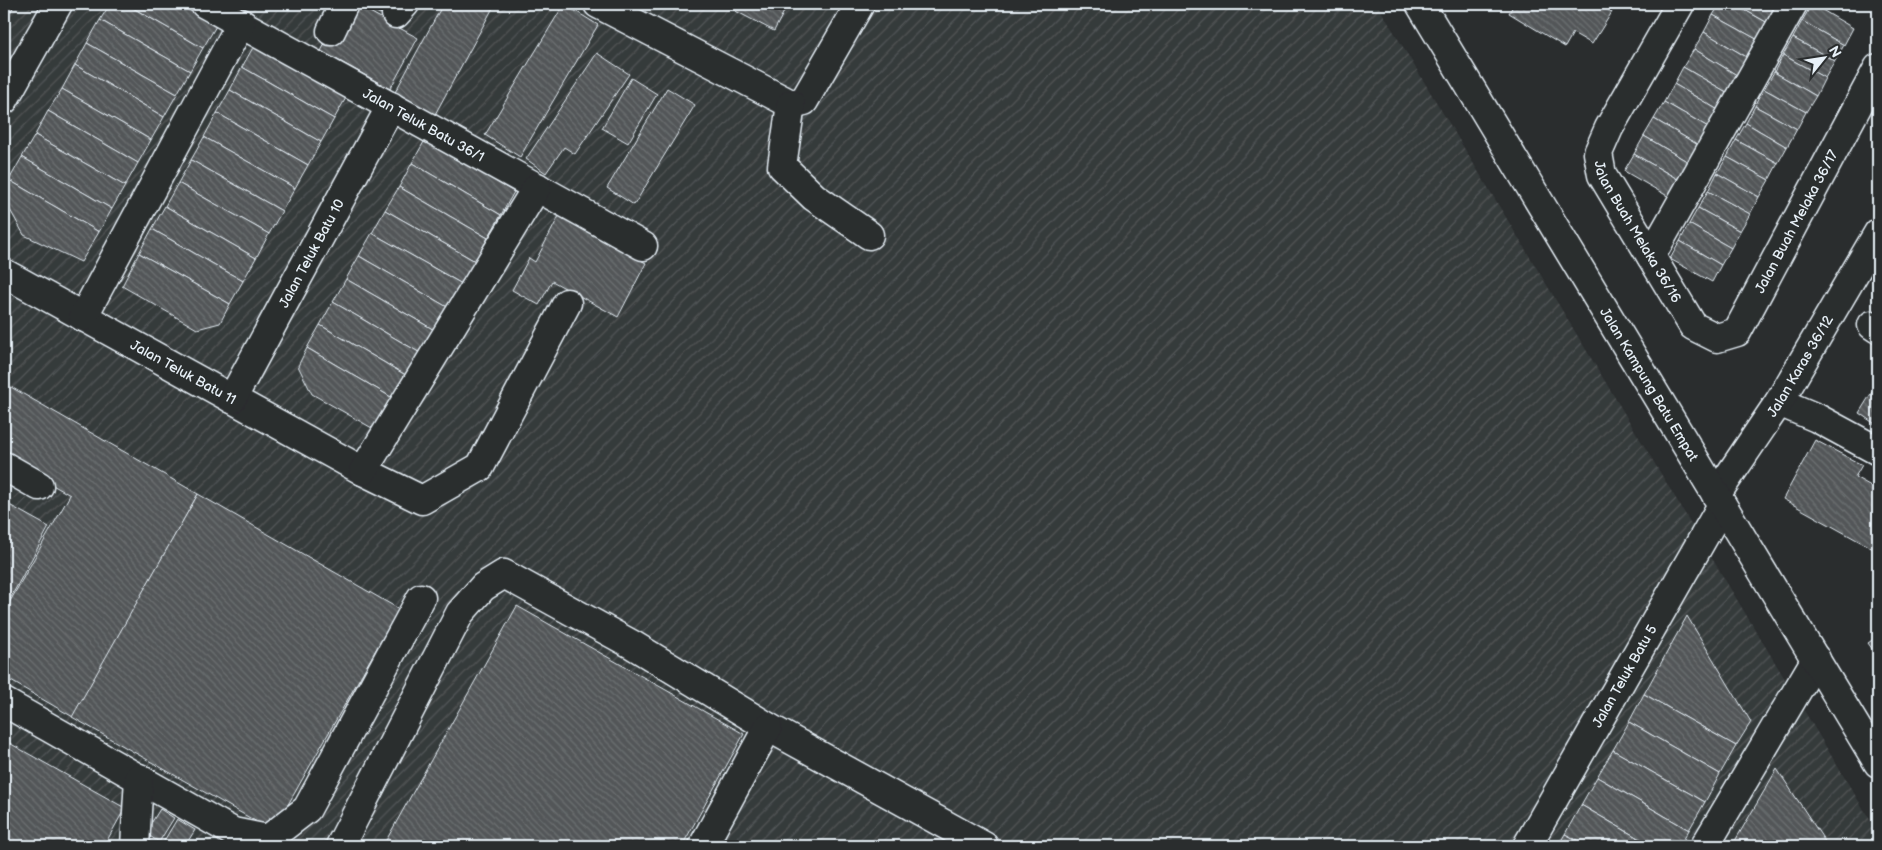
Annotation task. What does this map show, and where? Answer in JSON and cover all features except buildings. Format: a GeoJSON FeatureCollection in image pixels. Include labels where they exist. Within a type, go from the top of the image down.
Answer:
{"type":"FeatureCollection","features":[{"type":"Feature","properties":{"kind":"street"},"geometry":{"type":"LineString","coordinates":[[4,100],[58,4]]}},
{"type":"Feature","properties":{"kind":"street","name":"Jalan Teluk Batu 36/1"},"geometry":{"type":"LineString","coordinates":[[205,4],[643,246]]}},
{"type":"Feature","properties":{"kind":"street"},"geometry":{"type":"LineString","coordinates":[[331,31],[344,4]]}},
{"type":"Feature","properties":{"kind":"street"},"geometry":{"type":"LineString","coordinates":[[598,4],[791,104],[804,101],[860,4]]}},
{"type":"Feature","properties":{"kind":"street","name":"Jalan Kampung Batu Empat"},"geometry":{"type":"LineString","coordinates":[[1420,4],[1878,763]]}},
{"type":"Feature","properties":{"kind":"street","name":"Jalan Buah Melaka 36/16"},"geometry":{"type":"LineString","coordinates":[[1680,4],[1609,128],[1598,153],[1602,176],[1693,326]]}},
{"type":"Feature","properties":{"kind":"street"},"geometry":{"type":"LineString","coordinates":[[1651,256],[1793,4]]}},
{"type":"Feature","properties":{"kind":"street"},"geometry":{"type":"LineString","coordinates":[[83,317],[241,24]]}},
{"type":"Feature","properties":{"kind":"street","name":"Jalan Buah Melaka 36/17"},"geometry":{"type":"LineString","coordinates":[[1693,326],[1717,338],[1737,332],[1878,68]]}},
{"type":"Feature","properties":{"kind":"street"},"geometry":{"type":"LineString","coordinates":[[791,104],[782,166],[814,197],[869,235]]}},
{"type":"Feature","properties":{"kind":"street","name":"Jalan Teluk Batu 10"},"geometry":{"type":"LineString","coordinates":[[232,399],[391,106]]}},
{"type":"Feature","properties":{"kind":"street"},"geometry":{"type":"LineString","coordinates":[[363,471],[537,187]]}},
{"type":"Feature","properties":{"kind":"street","name":"Jalan Karas 36/12"},"geometry":{"type":"LineString","coordinates":[[1719,500],[1878,233]]}},
{"type":"Feature","properties":{"kind":"street","name":"Jalan Teluk Batu 11"},"geometry":{"type":"LineString","coordinates":[[4,273],[363,471],[422,500],[480,467],[567,303]]}},
{"type":"Feature","properties":{"kind":"street"},"geometry":{"type":"LineString","coordinates":[[1779,402],[1817,418],[1878,451]]}},
{"type":"Feature","properties":{"kind":"street"},"geometry":{"type":"LineString","coordinates":[[4,466],[39,486]]}},
{"type":"Feature","properties":{"kind":"street","name":"Jalan Teluk Batu 5"},"geometry":{"type":"LineString","coordinates":[[1527,846],[1719,500]]}},
{"type":"Feature","properties":{"kind":"street"},"geometry":{"type":"LineString","coordinates":[[340,846],[460,614],[483,587],[504,574],[633,645],[768,727],[984,846]]}},
{"type":"Feature","properties":{"kind":"street"},"geometry":{"type":"LineString","coordinates":[[4,702],[233,832],[268,839],[308,809],[421,598]]}},
{"type":"Feature","properties":{"kind":"street"},"geometry":{"type":"LineString","coordinates":[[1705,846],[1816,659]]}},
{"type":"Feature","properties":{"kind":"street"},"geometry":{"type":"LineString","coordinates":[[703,846],[768,727]]}},
{"type":"Feature","properties":{"kind":"street"},"geometry":{"type":"LineString","coordinates":[[135,846],[139,778]]}},
{"type":"Feature","properties":{"kind":"shaded area"},"geometry":{"type":"Polygon","coordinates":[[[4,4],[1377,4],[1878,833],[1878,846],[4,846],[4,4]]]}}]}
